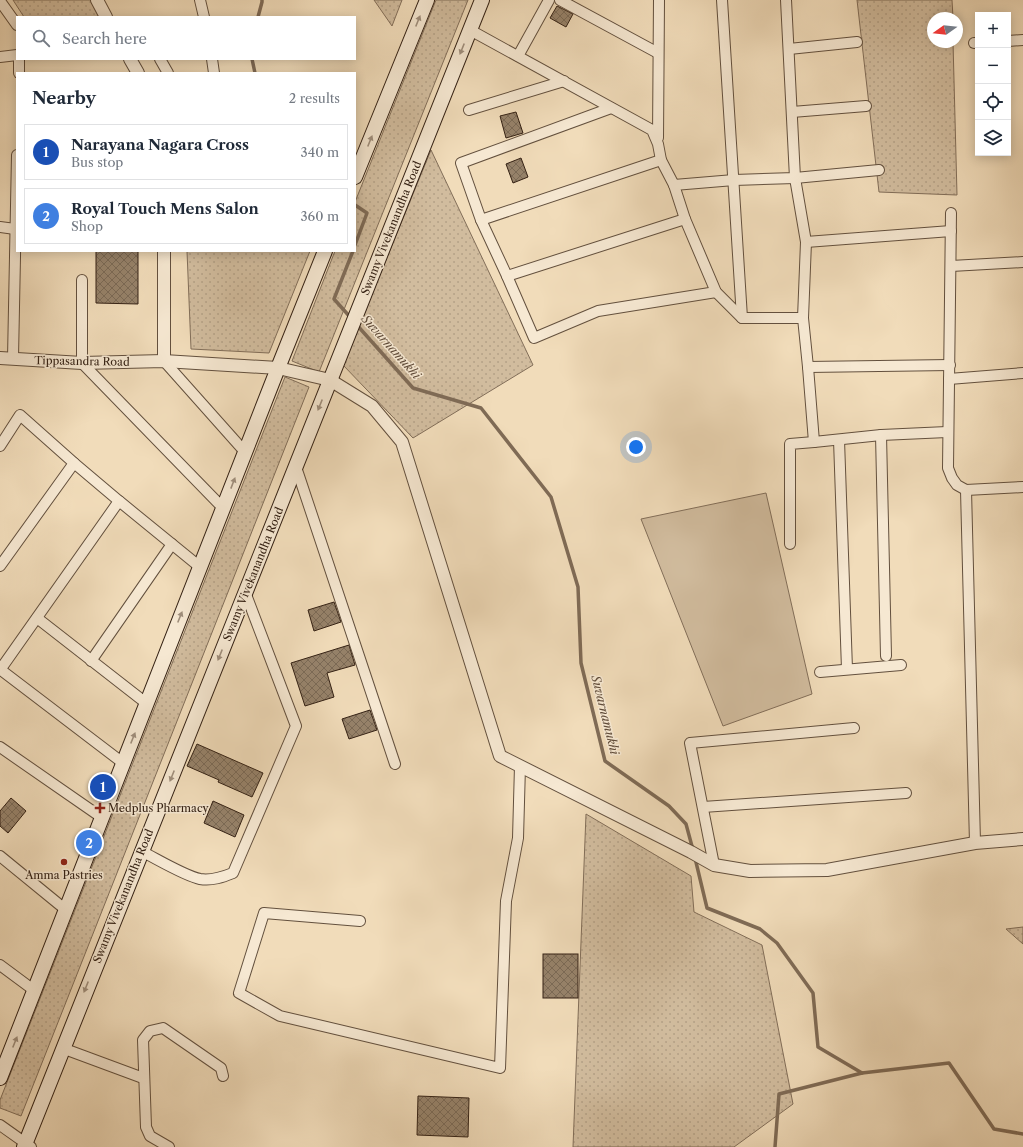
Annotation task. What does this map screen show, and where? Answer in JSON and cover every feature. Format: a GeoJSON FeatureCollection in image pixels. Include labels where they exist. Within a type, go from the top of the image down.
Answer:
{"type":"FeatureCollection","features":[{"type":"Feature","properties":{"kind":"main road"},"geometry":{"type":"LineString","coordinates":[[356,175],[427,0]]}},
{"type":"Feature","properties":{"kind":"main road","name":"Swamy Vivekanandha Road"},"geometry":{"type":"LineString","coordinates":[[27,1146],[62,1048],[482,0]]}},
{"type":"Feature","properties":{"kind":"main road"},"geometry":{"type":"LineString","coordinates":[[0,1078],[35,991],[101,817],[325,252]]}},
{"type":"Feature","properties":{"kind":"street"},"geometry":{"type":"LineString","coordinates":[[0,0],[16,24]]}},
{"type":"Feature","properties":{"kind":"street"},"geometry":{"type":"LineString","coordinates":[[96,0],[105,16]]}},
{"type":"Feature","properties":{"kind":"street"},"geometry":{"type":"LineString","coordinates":[[200,0],[204,16]]}},
{"type":"Feature","properties":{"kind":"street"},"geometry":{"type":"LineString","coordinates":[[518,56],[549,0]]}},
{"type":"Feature","properties":{"kind":"street"},"geometry":{"type":"LineString","coordinates":[[560,0],[658,53]]}},
{"type":"Feature","properties":{"kind":"street"},"geometry":{"type":"LineString","coordinates":[[658,0],[658,144],[661,160],[674,185],[685,219],[716,292],[742,318],[803,318]]}},
{"type":"Feature","properties":{"kind":"street"},"geometry":{"type":"LineString","coordinates":[[722,0],[742,318]]}},
{"type":"Feature","properties":{"kind":"street"},"geometry":{"type":"LineString","coordinates":[[786,0],[795,178],[806,242],[803,318],[814,442]]}},
{"type":"Feature","properties":{"kind":"street"},"geometry":{"type":"LineString","coordinates":[[470,30],[652,130],[658,144]]}},
{"type":"Feature","properties":{"kind":"street"},"geometry":{"type":"LineString","coordinates":[[1011,41],[1023,40]]}},
{"type":"Feature","properties":{"kind":"street"},"geometry":{"type":"LineString","coordinates":[[789,49],[857,42]]}},
{"type":"Feature","properties":{"kind":"street"},"geometry":{"type":"LineString","coordinates":[[0,57],[16,56]]}},
{"type":"Feature","properties":{"kind":"street"},"geometry":{"type":"LineString","coordinates":[[19,60],[19,72]]}},
{"type":"Feature","properties":{"kind":"street"},"geometry":{"type":"LineString","coordinates":[[131,60],[137,72]]}},
{"type":"Feature","properties":{"kind":"street"},"geometry":{"type":"LineString","coordinates":[[161,60],[167,72]]}},
{"type":"Feature","properties":{"kind":"street"},"geometry":{"type":"LineString","coordinates":[[212,60],[214,72]]}},
{"type":"Feature","properties":{"kind":"street"},"geometry":{"type":"LineString","coordinates":[[468,110],[564,81]]}},
{"type":"Feature","properties":{"kind":"street"},"geometry":{"type":"LineString","coordinates":[[792,112],[866,106]]}},
{"type":"Feature","properties":{"kind":"street"},"geometry":{"type":"LineString","coordinates":[[611,108],[461,163],[481,220],[534,338],[598,311],[716,292]]}},
{"type":"Feature","properties":{"kind":"street"},"geometry":{"type":"LineString","coordinates":[[481,220],[661,160]]}},
{"type":"Feature","properties":{"kind":"street"},"geometry":{"type":"LineString","coordinates":[[674,185],[734,180],[795,178],[879,170]]}},
{"type":"Feature","properties":{"kind":"street"},"geometry":{"type":"LineString","coordinates":[[951,213],[950,365],[947,432],[948,468],[952,478],[958,485],[966,490],[1023,487]]}},
{"type":"Feature","properties":{"kind":"street"},"geometry":{"type":"LineString","coordinates":[[507,276],[685,219]]}},
{"type":"Feature","properties":{"kind":"street"},"geometry":{"type":"LineString","coordinates":[[0,227],[16,229],[13,358]]}},
{"type":"Feature","properties":{"kind":"street"},"geometry":{"type":"LineString","coordinates":[[806,242],[951,231]]}},
{"type":"Feature","properties":{"kind":"street"},"geometry":{"type":"LineString","coordinates":[[164,252],[164,361],[245,452]]}},
{"type":"Feature","properties":{"kind":"street"},"geometry":{"type":"LineString","coordinates":[[951,266],[1023,262]]}},
{"type":"Feature","properties":{"kind":"street"},"geometry":{"type":"LineString","coordinates":[[82,280],[82,363],[223,508]]}},
{"type":"Feature","properties":{"kind":"street","name":"Tippasandra Road"},"geometry":{"type":"LineString","coordinates":[[0,358],[82,363],[164,361],[278,368],[330,380],[372,406],[402,442],[500,756],[713,864]]}},
{"type":"Feature","properties":{"kind":"street"},"geometry":{"type":"LineString","coordinates":[[808,367],[950,365]]}},
{"type":"Feature","properties":{"kind":"street"},"geometry":{"type":"LineString","coordinates":[[949,378],[1023,373]]}},
{"type":"Feature","properties":{"kind":"street"},"geometry":{"type":"LineString","coordinates":[[1,443],[20,415],[74,463],[200,567]]}},
{"type":"Feature","properties":{"kind":"street"},"geometry":{"type":"LineString","coordinates":[[790,544],[790,444],[882,435],[947,432]]}},
{"type":"Feature","properties":{"kind":"street"},"geometry":{"type":"LineString","coordinates":[[882,435],[886,656]]}},
{"type":"Feature","properties":{"kind":"street"},"geometry":{"type":"LineString","coordinates":[[839,440],[847,669]]}},
{"type":"Feature","properties":{"kind":"street"},"geometry":{"type":"LineString","coordinates":[[0,566],[74,463]]}},
{"type":"Feature","properties":{"kind":"street"},"geometry":{"type":"LineString","coordinates":[[296,467],[395,764]]}},
{"type":"Feature","properties":{"kind":"street"},"geometry":{"type":"LineString","coordinates":[[966,490],[975,843]]}},
{"type":"Feature","properties":{"kind":"street"},"geometry":{"type":"LineString","coordinates":[[119,501],[0,670],[123,763]]}},
{"type":"Feature","properties":{"kind":"street"},"geometry":{"type":"LineString","coordinates":[[91,661],[172,544]]}},
{"type":"Feature","properties":{"kind":"street"},"geometry":{"type":"LineString","coordinates":[[141,851],[201,879],[217,879],[234,873],[296,726],[246,592]]}},
{"type":"Feature","properties":{"kind":"street"},"geometry":{"type":"LineString","coordinates":[[37,618],[146,703]]}},
{"type":"Feature","properties":{"kind":"street"},"geometry":{"type":"LineString","coordinates":[[820,672],[901,665]]}},
{"type":"Feature","properties":{"kind":"street"},"geometry":{"type":"LineString","coordinates":[[854,728],[690,743],[713,864],[750,871],[827,870],[975,843],[1023,839]]}},
{"type":"Feature","properties":{"kind":"street"},"geometry":{"type":"LineString","coordinates":[[0,747],[101,817]]}},
{"type":"Feature","properties":{"kind":"street"},"geometry":{"type":"LineString","coordinates":[[360,921],[264,913],[239,992],[280,1016],[500,1068],[506,901],[518,838],[520,766]]}},
{"type":"Feature","properties":{"kind":"street"},"geometry":{"type":"LineString","coordinates":[[702,807],[906,793]]}},
{"type":"Feature","properties":{"kind":"street"},"geometry":{"type":"LineString","coordinates":[[0,856],[66,910]]}},
{"type":"Feature","properties":{"kind":"street"},"geometry":{"type":"LineString","coordinates":[[0,966],[35,991]]}},
{"type":"Feature","properties":{"kind":"street"},"geometry":{"type":"LineString","coordinates":[[169,1147],[150,1136],[146,1127],[143,1078],[143,1040],[150,1031],[163,1028],[221,1068],[223,1076]]}},
{"type":"Feature","properties":{"kind":"street"},"geometry":{"type":"LineString","coordinates":[[62,1048],[143,1078]]}},
{"type":"Feature","properties":{"kind":"street"},"geometry":{"type":"LineString","coordinates":[[0,1125],[27,1146]]}},
{"type":"Feature","properties":{"kind":"shaded area"},"geometry":{"type":"Polygon","coordinates":[[[13,0],[95,0],[105,16],[23,16],[13,0]]]}},
{"type":"Feature","properties":{"kind":"shaded area"},"geometry":{"type":"Polygon","coordinates":[[[374,0],[402,0],[392,26],[374,0]]]}},
{"type":"Feature","properties":{"kind":"shaded area"},"geometry":{"type":"Polygon","coordinates":[[[436,0],[468,0],[319,372],[292,361],[335,252],[356,252],[356,200],[436,0]]]}},
{"type":"Feature","properties":{"kind":"shaded area"},"geometry":{"type":"Polygon","coordinates":[[[857,0],[952,0],[953,12],[927,12],[927,48],[953,48],[957,195],[879,192],[857,0]]]}},
{"type":"Feature","properties":{"kind":"shaded area"},"geometry":{"type":"Polygon","coordinates":[[[431,150],[533,365],[413,438],[343,365],[431,150]]]}},
{"type":"Feature","properties":{"kind":"shaded area"},"geometry":{"type":"Polygon","coordinates":[[[187,252],[310,252],[269,353],[191,349],[187,252]]]}},
{"type":"Feature","properties":{"kind":"shaded area"},"geometry":{"type":"Polygon","coordinates":[[[285,377],[309,387],[21,1116],[0,1108],[0,1100],[285,377]]]}},
{"type":"Feature","properties":{"kind":"shaded area"},"geometry":{"type":"Polygon","coordinates":[[[766,493],[812,694],[723,726],[641,519],[766,493]]]}},
{"type":"Feature","properties":{"kind":"shaded area"},"geometry":{"type":"Polygon","coordinates":[[[586,814],[691,876],[694,912],[762,945],[793,1104],[734,1147],[573,1147],[586,814]]]}},
{"type":"Feature","properties":{"kind":"shaded area"},"geometry":{"type":"Polygon","coordinates":[[[1023,927],[1023,944],[1006,929],[1023,927]]]}},
{"type":"Feature","properties":{"kind":"building"},"geometry":{"type":"Polygon","coordinates":[[[557,6],[573,14],[566,27],[550,18],[557,6]]]}},
{"type":"Feature","properties":{"kind":"building"},"geometry":{"type":"Polygon","coordinates":[[[516,112],[523,133],[506,138],[500,116],[516,112]]]}},
{"type":"Feature","properties":{"kind":"building"},"geometry":{"type":"Polygon","coordinates":[[[521,158],[528,177],[513,183],[506,164],[521,158]]]}},
{"type":"Feature","properties":{"kind":"building"},"geometry":{"type":"Polygon","coordinates":[[[96,252],[138,252],[138,304],[96,303],[96,252]]]}},
{"type":"Feature","properties":{"kind":"building"},"geometry":{"type":"Polygon","coordinates":[[[334,602],[341,622],[314,631],[308,610],[334,602]]]}},
{"type":"Feature","properties":{"kind":"building"},"geometry":{"type":"Polygon","coordinates":[[[349,645],[355,665],[327,673],[334,697],[305,706],[291,663],[349,645]]]}},
{"type":"Feature","properties":{"kind":"building"},"geometry":{"type":"Polygon","coordinates":[[[370,710],[377,730],[349,739],[342,719],[370,710]]]}},
{"type":"Feature","properties":{"kind":"building"},"geometry":{"type":"Polygon","coordinates":[[[197,744],[263,773],[252,797],[187,766],[197,744]]]}},
{"type":"Feature","properties":{"kind":"building"},"geometry":{"type":"Polygon","coordinates":[[[11,798],[26,811],[8,833],[0,826],[0,811],[11,798]]]}},
{"type":"Feature","properties":{"kind":"building"},"geometry":{"type":"Polygon","coordinates":[[[213,801],[244,815],[235,837],[204,823],[213,801]]]}},
{"type":"Feature","properties":{"kind":"building"},"geometry":{"type":"Polygon","coordinates":[[[543,954],[578,954],[578,998],[543,998],[543,954]]]}},
{"type":"Feature","properties":{"kind":"building"},"geometry":{"type":"Polygon","coordinates":[[[418,1096],[469,1098],[468,1137],[417,1135],[418,1096]]]}},
{"type":"Feature","properties":{"kind":"waterway","name":"Suvarnamukhi"},"geometry":{"type":"LineString","coordinates":[[258,16],[262,0]]}},
{"type":"Feature","properties":{"kind":"waterway","name":"Suvarnamukhi"},"geometry":{"type":"LineString","coordinates":[[252,60],[255,72]]}},
{"type":"Feature","properties":{"kind":"waterway","name":"Suvarnamukhi"},"geometry":{"type":"LineString","coordinates":[[356,206],[367,213],[356,242]]}},
{"type":"Feature","properties":{"kind":"waterway","name":"Suvarnamukhi"},"geometry":{"type":"LineString","coordinates":[[351,318],[334,299],[353,252]]}},
{"type":"Feature","properties":{"kind":"waterway","name":"Suvarnamukhi"},"geometry":{"type":"LineString","coordinates":[[356,324],[413,388],[481,408],[551,497],[578,587],[581,663],[605,761],[669,806],[686,824],[693,850]]}},
{"type":"Feature","properties":{"kind":"waterway","name":"Suvarnamukhi"},"geometry":{"type":"LineString","coordinates":[[695,858],[707,908],[760,929],[777,943],[813,993],[818,1047],[862,1073],[949,1063],[994,1129],[1023,1134]]}},
{"type":"Feature","properties":{"kind":"waterway"},"geometry":{"type":"LineString","coordinates":[[775,1147],[779,1094],[862,1073]]}},
{"type":"Feature","properties":{"kind":"place","name":"Narayana Nagara Cross"},"geometry":{"type":"Point","coordinates":[103,787]}},
{"type":"Feature","properties":{"kind":"place","name":"Medplus Pharmacy"},"geometry":{"type":"Point","coordinates":[100,808]}},
{"type":"Feature","properties":{"kind":"place","name":"Royal Touch Mens Salon"},"geometry":{"type":"Point","coordinates":[89,843]}},
{"type":"Feature","properties":{"kind":"place","name":"Amma Pastries"},"geometry":{"type":"Point","coordinates":[64,862]}}]}
